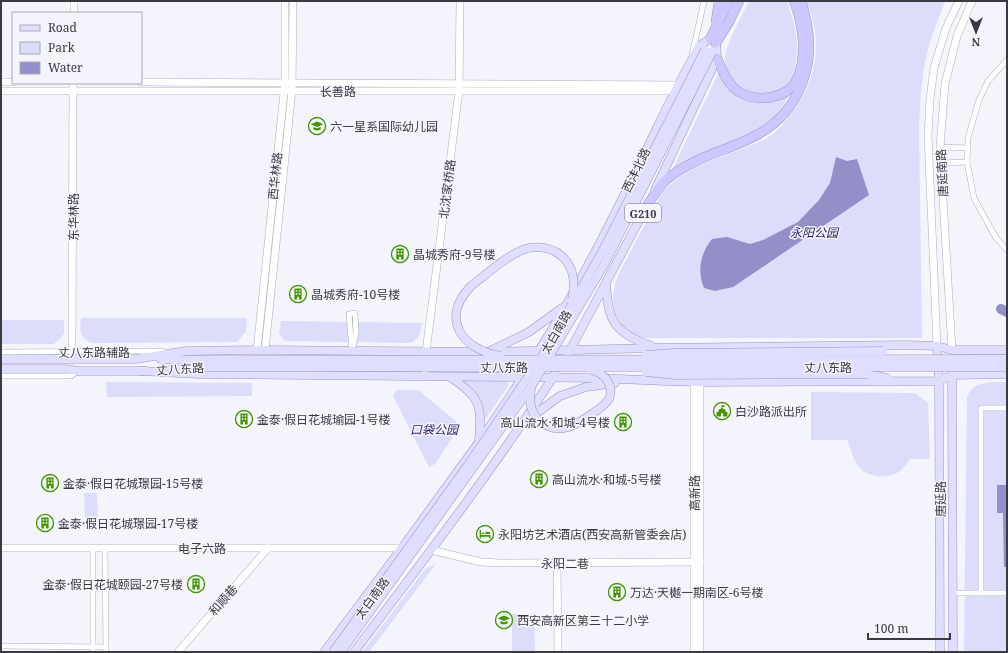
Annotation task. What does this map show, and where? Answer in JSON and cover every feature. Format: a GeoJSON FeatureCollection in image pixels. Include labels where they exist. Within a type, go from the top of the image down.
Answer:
{"type":"FeatureCollection","features":[{"type":"Feature","properties":{"kind":"highway"},"geometry":{"type":"LineString","coordinates":[[714,38],[719,1]]}},
{"type":"Feature","properties":{"kind":"highway"},"geometry":{"type":"LineString","coordinates":[[714,38],[729,1]]}},
{"type":"Feature","properties":{"kind":"highway"},"geometry":{"type":"LineString","coordinates":[[714,38],[729,22],[739,1]]}},
{"type":"Feature","properties":{"kind":"highway"},"geometry":{"type":"LineString","coordinates":[[711,54],[738,91],[751,97],[762,98],[782,93],[791,87],[797,77],[803,47],[802,28],[794,1]]}},
{"type":"Feature","properties":{"kind":"highway"},"geometry":{"type":"LineString","coordinates":[[647,206],[660,186],[680,170],[743,143],[774,123],[787,111],[798,95],[808,64],[810,36],[801,1]]}},
{"type":"Feature","properties":{"kind":"main road","name":"西沣北路"},"geometry":{"type":"LineString","coordinates":[[523,377],[568,307],[699,46],[714,38]]}},
{"type":"Feature","properties":{"kind":"main road","name":"西沣北路"},"geometry":{"type":"LineString","coordinates":[[553,377],[570,351],[647,206],[711,54],[714,38]]}},
{"type":"Feature","properties":{"kind":"main road","name":"西沣北路"},"geometry":{"type":"LineString","coordinates":[[711,54],[714,38]]}},
{"type":"Feature","properties":{"kind":"main road","name":"太白南路"},"geometry":{"type":"LineString","coordinates":[[333,652],[468,465],[543,355],[568,307],[602,252],[711,54]]}},
{"type":"Feature","properties":{"kind":"main road","name":"太白南路"},"geometry":{"type":"LineString","coordinates":[[341,652],[531,387],[604,265],[711,54]]}},
{"type":"Feature","properties":{"kind":"main road"},"geometry":{"type":"LineString","coordinates":[[486,352],[529,332],[568,307],[574,291],[571,268],[564,258],[553,250],[539,247],[528,248],[516,253],[468,289],[459,302],[456,311],[457,325],[464,339],[472,347],[491,354],[518,359]]}},
{"type":"Feature","properties":{"kind":"main road"},"geometry":{"type":"LineString","coordinates":[[606,282],[610,313],[615,323],[622,332],[632,339],[655,348]]}},
{"type":"Feature","properties":{"kind":"main road"},"geometry":{"type":"LineString","coordinates":[[597,364],[674,353],[883,351],[905,345],[937,346],[952,350],[1007,350]]}},
{"type":"Feature","properties":{"kind":"main road","name":"丈八东路"},"geometry":{"type":"LineString","coordinates":[[136,359],[186,351],[261,350],[486,352],[905,345]]}},
{"type":"Feature","properties":{"kind":"main road","name":"唐延路"},"geometry":{"type":"LineString","coordinates":[[937,346],[939,381],[940,652]]}},
{"type":"Feature","properties":{"kind":"main road","name":"唐延路"},"geometry":{"type":"LineString","coordinates":[[952,350],[953,652]]}},
{"type":"Feature","properties":{"kind":"main road","name":"丈八东路"},"geometry":{"type":"LineString","coordinates":[[1,359],[136,359],[190,363],[579,368],[597,364],[1007,359]]}},
{"type":"Feature","properties":{"kind":"main road","name":"丈八东路"},"geometry":{"type":"LineString","coordinates":[[1,369],[141,371],[190,363],[518,359],[597,364],[1007,367]]}},
{"type":"Feature","properties":{"kind":"main road"},"geometry":{"type":"LineString","coordinates":[[597,364],[675,375],[868,374],[900,381]]}},
{"type":"Feature","properties":{"kind":"main road"},"geometry":{"type":"LineString","coordinates":[[531,387],[530,401],[539,422],[549,427],[558,429],[569,427],[601,408],[608,400],[611,393],[611,387],[608,380],[602,375],[595,370],[579,368]]}},
{"type":"Feature","properties":{"kind":"main road"},"geometry":{"type":"LineString","coordinates":[[141,371],[198,374],[553,377],[697,382],[939,381],[952,375],[1007,374]]}},
{"type":"Feature","properties":{"kind":"main road"},"geometry":{"type":"LineString","coordinates":[[449,376],[467,388],[477,402],[480,409],[479,442]]}},
{"type":"Feature","properties":{"kind":"main road","name":"太白南路"},"geometry":{"type":"LineString","coordinates":[[324,652],[479,442],[523,377]]}},
{"type":"Feature","properties":{"kind":"main road","name":"太白南路"},"geometry":{"type":"LineString","coordinates":[[354,652],[431,550],[521,425],[553,377]]}},
{"type":"Feature","properties":{"kind":"main road"},"geometry":{"type":"LineString","coordinates":[[521,425],[560,396],[586,387],[634,380]]}},
{"type":"Feature","properties":{"kind":"street"},"geometry":{"type":"LineString","coordinates":[[74,1],[74,12]]}},
{"type":"Feature","properties":{"kind":"street","name":"西华林路"},"geometry":{"type":"LineString","coordinates":[[285,1],[290,85]]}},
{"type":"Feature","properties":{"kind":"street","name":"西华林路"},"geometry":{"type":"LineString","coordinates":[[261,350],[290,85],[293,1]]}},
{"type":"Feature","properties":{"kind":"street","name":"北沈家桥路"},"geometry":{"type":"LineString","coordinates":[[425,376],[426,352],[459,88],[460,1]]}},
{"type":"Feature","properties":{"kind":"street"},"geometry":{"type":"LineString","coordinates":[[690,63],[704,1]]}},
{"type":"Feature","properties":{"kind":"street","name":"唐延南路"},"geometry":{"type":"LineString","coordinates":[[937,346],[929,161],[930,100],[934,68],[946,28],[959,1]]}},
{"type":"Feature","properties":{"kind":"street","name":"唐延南路"},"geometry":{"type":"LineString","coordinates":[[952,350],[940,147],[946,84],[957,36],[972,1]]}},
{"type":"Feature","properties":{"kind":"street"},"geometry":{"type":"LineString","coordinates":[[1007,60],[988,81],[978,100],[968,138],[967,148],[967,162],[974,198],[996,238],[1007,250]]}},
{"type":"Feature","properties":{"kind":"street"},"geometry":{"type":"LineString","coordinates":[[1,82],[12,82]]}},
{"type":"Feature","properties":{"kind":"street","name":"长善路"},"geometry":{"type":"LineString","coordinates":[[142,82],[459,88],[677,88]]}},
{"type":"Feature","properties":{"kind":"street","name":"东华林路"},"geometry":{"type":"LineString","coordinates":[[72,352],[73,84]]}},
{"type":"Feature","properties":{"kind":"street","name":"长善路"},"geometry":{"type":"LineString","coordinates":[[1,91],[284,91],[290,85]]}},
{"type":"Feature","properties":{"kind":"street","name":"西华林路"},"geometry":{"type":"LineString","coordinates":[[261,350],[284,91]]}},
{"type":"Feature","properties":{"kind":"street"},"geometry":{"type":"LineString","coordinates":[[940,147],[967,148]]}},
{"type":"Feature","properties":{"kind":"street"},"geometry":{"type":"LineString","coordinates":[[941,163],[967,162]]}},
{"type":"Feature","properties":{"kind":"street"},"geometry":{"type":"LineString","coordinates":[[355,313],[356,333],[352,351],[349,314],[355,313]]}},
{"type":"Feature","properties":{"kind":"street","name":"丈八东路辅路"},"geometry":{"type":"LineString","coordinates":[[1,352],[186,351]]}},
{"type":"Feature","properties":{"kind":"street"},"geometry":{"type":"LineString","coordinates":[[66,359],[66,369]]}},
{"type":"Feature","properties":{"kind":"street","name":"丈八东路辅路"},"geometry":{"type":"LineString","coordinates":[[1,376],[71,376],[78,371]]}},
{"type":"Feature","properties":{"kind":"street","name":"高新路"},"geometry":{"type":"LineString","coordinates":[[694,652],[697,562],[697,382]]}},
{"type":"Feature","properties":{"kind":"street"},"geometry":{"type":"LineString","coordinates":[[981,593],[981,408],[1007,408]]}},
{"type":"Feature","properties":{"kind":"street","name":"电子六路"},"geometry":{"type":"LineString","coordinates":[[1,548],[402,548]]}},
{"type":"Feature","properties":{"kind":"street"},"geometry":{"type":"LineString","coordinates":[[93,548],[93,650]]}},
{"type":"Feature","properties":{"kind":"street"},"geometry":{"type":"LineString","coordinates":[[1,646],[106,650],[105,548]]}},
{"type":"Feature","properties":{"kind":"street","name":"和顺巷"},"geometry":{"type":"LineString","coordinates":[[178,652],[268,548]]}},
{"type":"Feature","properties":{"kind":"street","name":"永阳二巷"},"geometry":{"type":"LineString","coordinates":[[431,550],[481,562],[500,563],[697,562]]}},
{"type":"Feature","properties":{"kind":"street","name":"高新路"},"geometry":{"type":"LineString","coordinates":[[697,562],[700,652]]}},
{"type":"Feature","properties":{"kind":"street"},"geometry":{"type":"LineString","coordinates":[[557,563],[558,652]]}},
{"type":"Feature","properties":{"kind":"street"},"geometry":{"type":"LineString","coordinates":[[952,593],[1007,593]]}},
{"type":"Feature","properties":{"kind":"green space"},"geometry":{"type":"Polygon","coordinates":[[[749,1],[787,1],[792,18],[797,41],[794,74],[784,87],[774,92],[763,94],[752,93],[733,82],[727,72],[725,60],[728,47],[734,30],[749,1]]]}},
{"type":"Feature","properties":{"kind":"green space","name":"永阳公园"},"geometry":{"type":"Polygon","coordinates":[[[806,1],[945,1],[927,52],[923,73],[920,106],[922,338],[641,338],[632,333],[621,323],[613,305],[616,281],[619,274],[660,196],[667,187],[686,173],[709,161],[770,136],[780,127],[797,106],[811,78],[816,48],[812,16],[806,1]]]}},
{"type":"Feature","properties":{"kind":"green space"},"geometry":{"type":"Polygon","coordinates":[[[720,70],[724,81],[761,101],[795,87],[778,113],[759,131],[673,168],[720,70]]]}},
{"type":"Feature","properties":{"kind":"green space"},"geometry":{"type":"Polygon","coordinates":[[[81,318],[247,318],[246,331],[237,342],[92,343],[85,339],[81,333],[81,318]]]}},
{"type":"Feature","properties":{"kind":"green space"},"geometry":{"type":"Polygon","coordinates":[[[1,320],[64,320],[64,334],[54,344],[1,344],[1,320]]]}},
{"type":"Feature","properties":{"kind":"green space"},"geometry":{"type":"Polygon","coordinates":[[[281,321],[422,323],[419,337],[411,343],[285,341],[279,333],[281,321]]]}},
{"type":"Feature","properties":{"kind":"green space"},"geometry":{"type":"Polygon","coordinates":[[[462,380],[508,381],[509,385],[484,421],[482,404],[462,380]]]}},
{"type":"Feature","properties":{"kind":"green space"},"geometry":{"type":"Polygon","coordinates":[[[106,382],[252,383],[252,396],[107,397],[106,382]]]}},
{"type":"Feature","properties":{"kind":"green space"},"geometry":{"type":"Polygon","coordinates":[[[1007,382],[1007,652],[964,652],[967,397],[974,387],[981,384],[1007,382]]]}},
{"type":"Feature","properties":{"kind":"green space","name":"口袋公园"},"geometry":{"type":"Polygon","coordinates":[[[397,390],[418,390],[457,422],[458,429],[435,464],[429,467],[393,396],[397,390]]]}},
{"type":"Feature","properties":{"kind":"green space"},"geometry":{"type":"Polygon","coordinates":[[[811,392],[915,393],[928,403],[930,459],[910,459],[896,474],[880,476],[869,474],[860,468],[856,462],[847,440],[811,440],[811,392]]]}},
{"type":"Feature","properties":{"kind":"green space"},"geometry":{"type":"Polygon","coordinates":[[[84,493],[97,493],[98,518],[85,518],[84,493]]]}},
{"type":"Feature","properties":{"kind":"green space"},"geometry":{"type":"Polygon","coordinates":[[[436,564],[369,652],[362,652],[425,569],[436,564]]]}},
{"type":"Feature","properties":{"kind":"green space"},"geometry":{"type":"Polygon","coordinates":[[[512,614],[534,614],[535,652],[512,652],[512,614]]]}},
{"type":"Feature","properties":{"kind":"water"},"geometry":{"type":"Polygon","coordinates":[[[836,157],[847,161],[857,159],[869,195],[733,287],[715,291],[704,288],[700,269],[702,257],[712,239],[727,237],[750,244],[763,240],[798,222],[819,200],[830,183],[836,157]]]}},
{"type":"Feature","properties":{"kind":"water"},"geometry":{"type":"Polygon","coordinates":[[[997,485],[1007,485],[1007,567],[1004,567],[1003,513],[997,513],[997,485]]]}},
{"type":"Feature","properties":{"kind":"waterway"},"geometry":{"type":"LineString","coordinates":[[1001,309],[1007,312]]}},
{"type":"Feature","properties":{"kind":"place","name":"六一星系国际幼儿园"},"geometry":{"type":"Point","coordinates":[317,126]}},
{"type":"Feature","properties":{"kind":"place","name":"晶城秀府-9号楼"},"geometry":{"type":"Point","coordinates":[400,254]}},
{"type":"Feature","properties":{"kind":"place","name":"晶城秀府-10号楼"},"geometry":{"type":"Point","coordinates":[298,294]}},
{"type":"Feature","properties":{"kind":"place","name":"白沙路派出所"},"geometry":{"type":"Point","coordinates":[722,411]}},
{"type":"Feature","properties":{"kind":"place","name":"金泰·假日花城瑜园-1号楼"},"geometry":{"type":"Point","coordinates":[244,419]}},
{"type":"Feature","properties":{"kind":"place","name":"高山流水·和城-4号楼"},"geometry":{"type":"Point","coordinates":[623,422]}},
{"type":"Feature","properties":{"kind":"place","name":"高山流水·和城-5号楼"},"geometry":{"type":"Point","coordinates":[539,479]}},
{"type":"Feature","properties":{"kind":"place","name":"金泰·假日花城璟园-15号楼"},"geometry":{"type":"Point","coordinates":[50,483]}},
{"type":"Feature","properties":{"kind":"place","name":"金泰·假日花城璟园-17号楼"},"geometry":{"type":"Point","coordinates":[45,523]}},
{"type":"Feature","properties":{"kind":"place","name":"永阳坊艺术酒店(西安高新管委会店)"},"geometry":{"type":"Point","coordinates":[485,534]}},
{"type":"Feature","properties":{"kind":"place","name":"金泰·假日花城颐园-27号楼"},"geometry":{"type":"Point","coordinates":[196,584]}},
{"type":"Feature","properties":{"kind":"place","name":"万达·天樾一期南区-6号楼"},"geometry":{"type":"Point","coordinates":[617,592]}},
{"type":"Feature","properties":{"kind":"place","name":"西安高新区第三十二小学"},"geometry":{"type":"Point","coordinates":[504,620]}}]}
